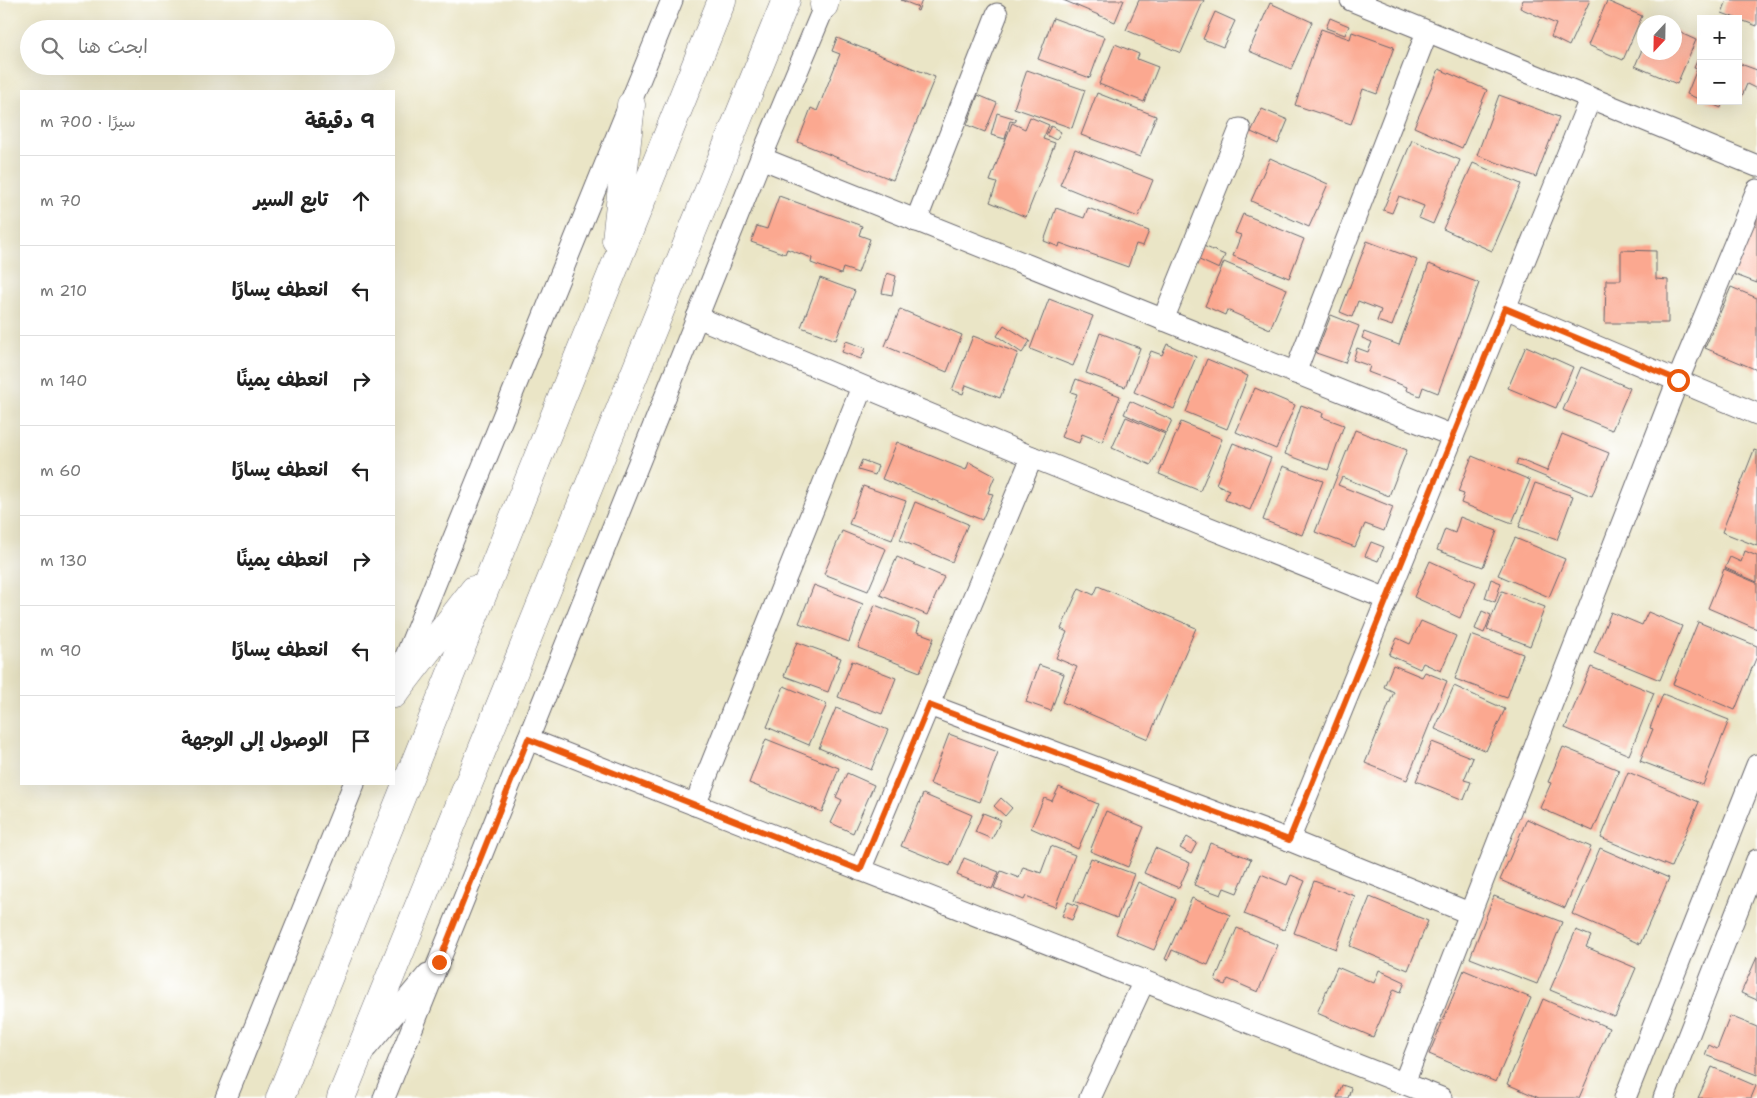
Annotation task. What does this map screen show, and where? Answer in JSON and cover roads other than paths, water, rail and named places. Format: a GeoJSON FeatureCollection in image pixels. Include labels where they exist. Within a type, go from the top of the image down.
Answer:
{"type":"FeatureCollection","features":[{"type":"Feature","properties":{"kind":"main road"},"geometry":{"type":"LineString","coordinates":[[280,1098],[722,0]]}},
{"type":"Feature","properties":{"kind":"main road"},"geometry":{"type":"LineString","coordinates":[[341,1098],[786,0]]}},
{"type":"Feature","properties":{"kind":"main road"},"geometry":{"type":"LineString","coordinates":[[612,275],[630,105]]}},
{"type":"Feature","properties":{"kind":"main road"},"geometry":{"type":"LineString","coordinates":[[395,693],[495,563]]}},
{"type":"Feature","properties":{"kind":"street"},"geometry":{"type":"LineString","coordinates":[[395,684],[672,0]]}},
{"type":"Feature","properties":{"kind":"street"},"geometry":{"type":"LineString","coordinates":[[1351,0],[1757,166]]}},
{"type":"Feature","properties":{"kind":"street"},"geometry":{"type":"LineString","coordinates":[[384,1098],[825,2]]}},
{"type":"Feature","properties":{"kind":"street"},"geometry":{"type":"LineString","coordinates":[[916,221],[997,14]]}},
{"type":"Feature","properties":{"kind":"street"},"geometry":{"type":"LineString","coordinates":[[1295,373],[1427,32]]}},
{"type":"Feature","properties":{"kind":"street"},"geometry":{"type":"LineString","coordinates":[[1289,840],[1590,99]]}},
{"type":"Feature","properties":{"kind":"street"},"geometry":{"type":"LineString","coordinates":[[1163,320],[1240,129]]}},
{"type":"Feature","properties":{"kind":"street"},"geometry":{"type":"LineString","coordinates":[[761,158],[1453,436]]}},
{"type":"Feature","properties":{"kind":"street"},"geometry":{"type":"LineString","coordinates":[[1404,1083],[1469,912],[1678,380],[1757,190]]}},
{"type":"Feature","properties":{"kind":"street"},"geometry":{"type":"LineString","coordinates":[[1505,308],[1757,414]]}},
{"type":"Feature","properties":{"kind":"street"},"geometry":{"type":"LineString","coordinates":[[697,317],[1032,457],[1387,599]]}},
{"type":"Feature","properties":{"kind":"street"},"geometry":{"type":"LineString","coordinates":[[695,805],[862,387]]}},
{"type":"Feature","properties":{"kind":"street"},"geometry":{"type":"LineString","coordinates":[[860,870],[1032,457]]}},
{"type":"Feature","properties":{"kind":"street"},"geometry":{"type":"LineString","coordinates":[[929,705],[1289,840],[1469,912]]}},
{"type":"Feature","properties":{"kind":"street"},"geometry":{"type":"LineString","coordinates":[[528,739],[1441,1098]]}},
{"type":"Feature","properties":{"kind":"street"},"geometry":{"type":"LineString","coordinates":[[1624,1098],[1757,764]]}},
{"type":"Feature","properties":{"kind":"street"},"geometry":{"type":"LineString","coordinates":[[226,1098],[354,785]]}},
{"type":"Feature","properties":{"kind":"street"},"geometry":{"type":"LineString","coordinates":[[1664,1098],[1756,865]]}},
{"type":"Feature","properties":{"kind":"street"},"geometry":{"type":"LineString","coordinates":[[356,1060],[439,962]]}},
{"type":"Feature","properties":{"kind":"street"},"geometry":{"type":"LineString","coordinates":[[1090,1098],[1144,981]]}},
{"type":"Feature","properties":{"kind":"street"},"geometry":{"type":"LineString","coordinates":[[238,1098],[241,1062]]}}]}
